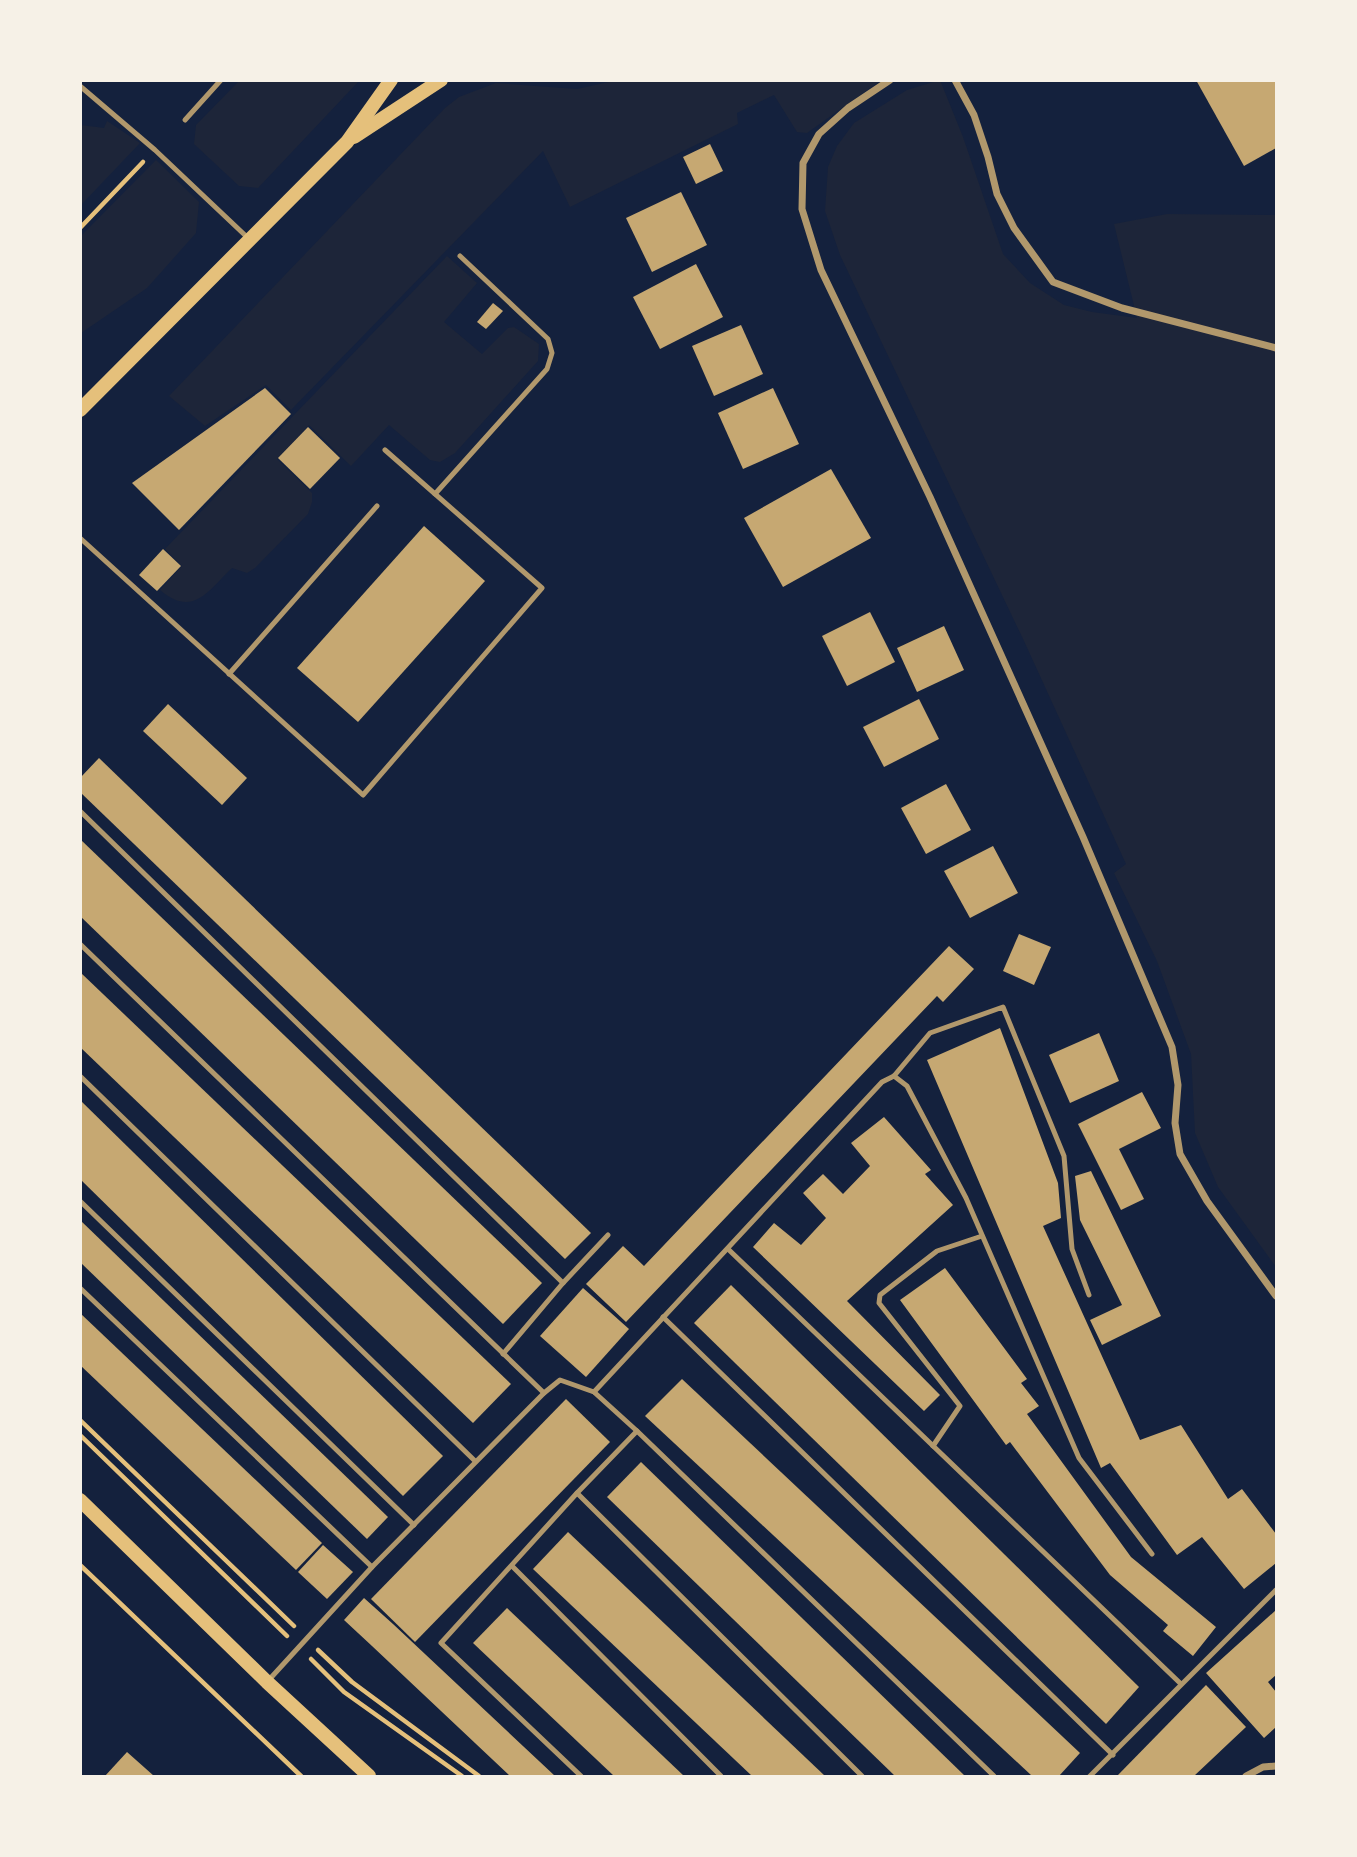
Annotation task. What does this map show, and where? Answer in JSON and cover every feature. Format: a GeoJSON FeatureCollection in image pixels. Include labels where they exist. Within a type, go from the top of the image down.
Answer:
{"type":"FeatureCollection","features":[{"type":"Feature","properties":{"kind":"main road"},"geometry":{"type":"LineString","coordinates":[[80,410],[347,142],[391,80]]}},
{"type":"Feature","properties":{"kind":"main road"},"geometry":{"type":"LineString","coordinates":[[347,142],[441,80]]}},
{"type":"Feature","properties":{"kind":"main road"},"geometry":{"type":"LineString","coordinates":[[80,1500],[267,1682],[369,1776]]}},
{"type":"Feature","properties":{"kind":"street"},"geometry":{"type":"LineString","coordinates":[[890,80],[848,108],[818,134],[803,163],[802,209],[817,258],[860,355],[936,509],[1083,837],[1172,1047],[1178,1085],[1175,1123],[1180,1154],[1207,1201],[1276,1296]]}},
{"type":"Feature","properties":{"kind":"street"},"geometry":{"type":"LineString","coordinates":[[955,80],[974,115],[997,194],[1014,228],[1053,282],[1122,308],[1276,348]]}},
{"type":"Feature","properties":{"kind":"street"},"geometry":{"type":"LineString","coordinates":[[1245,1776],[1263,1767],[1276,1766]]}},
{"type":"Feature","properties":{"kind":"lane"},"geometry":{"type":"LineString","coordinates":[[185,120],[220,80]]}},
{"type":"Feature","properties":{"kind":"lane"},"geometry":{"type":"LineString","coordinates":[[80,86],[155,150],[250,240]]}},
{"type":"Feature","properties":{"kind":"lane"},"geometry":{"type":"LineString","coordinates":[[435,494],[547,369],[552,353],[548,339],[460,256]]}},
{"type":"Feature","properties":{"kind":"lane"},"geometry":{"type":"LineString","coordinates":[[80,538],[363,795],[542,588],[385,450]]}},
{"type":"Feature","properties":{"kind":"lane"},"geometry":{"type":"LineString","coordinates":[[229,674],[377,506]]}},
{"type":"Feature","properties":{"kind":"lane"},"geometry":{"type":"LineString","coordinates":[[80,811],[563,1283]]}},
{"type":"Feature","properties":{"kind":"lane"},"geometry":{"type":"LineString","coordinates":[[80,944],[544,1393]]}},
{"type":"Feature","properties":{"kind":"lane"},"geometry":{"type":"LineString","coordinates":[[594,1392],[882,1082],[894,1076],[930,1033],[1003,1007],[1063,1156],[1072,1249],[1089,1295]]}},
{"type":"Feature","properties":{"kind":"lane"},"geometry":{"type":"LineString","coordinates":[[80,1076],[475,1461]]}},
{"type":"Feature","properties":{"kind":"lane"},"geometry":{"type":"LineString","coordinates":[[894,1076],[907,1086],[965,1198],[1079,1458],[1152,1553]]}},
{"type":"Feature","properties":{"kind":"lane"},"geometry":{"type":"LineString","coordinates":[[80,1201],[414,1525]]}},
{"type":"Feature","properties":{"kind":"lane"},"geometry":{"type":"LineString","coordinates":[[503,1354],[563,1283],[608,1236]]}},
{"type":"Feature","properties":{"kind":"lane"},"geometry":{"type":"LineString","coordinates":[[933,1446],[960,1406],[878,1299],[880,1294],[936,1251],[982,1236]]}},
{"type":"Feature","properties":{"kind":"lane"},"geometry":{"type":"LineString","coordinates":[[728,1249],[1181,1684]]}},
{"type":"Feature","properties":{"kind":"lane"},"geometry":{"type":"LineString","coordinates":[[80,1288],[372,1567]]}},
{"type":"Feature","properties":{"kind":"lane"},"geometry":{"type":"LineString","coordinates":[[663,1317],[1113,1755]]}},
{"type":"Feature","properties":{"kind":"lane"},"geometry":{"type":"LineString","coordinates":[[267,1682],[372,1567],[475,1461],[560,1380],[594,1392],[638,1431],[994,1776]]}},
{"type":"Feature","properties":{"kind":"lane"},"geometry":{"type":"LineString","coordinates":[[581,1776],[441,1643],[577,1493],[638,1431]]}},
{"type":"Feature","properties":{"kind":"lane"},"geometry":{"type":"LineString","coordinates":[[577,1493],[862,1776]]}},
{"type":"Feature","properties":{"kind":"lane"},"geometry":{"type":"LineString","coordinates":[[512,1566],[720,1776]]}},
{"type":"Feature","properties":{"kind":"lane"},"geometry":{"type":"LineString","coordinates":[[1090,1776],[1276,1590]]}},
{"type":"Feature","properties":{"kind":"path"},"geometry":{"type":"LineString","coordinates":[[80,228],[155,150]]}},
{"type":"Feature","properties":{"kind":"path"},"geometry":{"type":"LineString","coordinates":[[80,1420],[352,1682],[479,1776]]}},
{"type":"Feature","properties":{"kind":"path"},"geometry":{"type":"LineString","coordinates":[[80,1435],[344,1692],[462,1776]]}},
{"type":"Feature","properties":{"kind":"path"},"geometry":{"type":"LineString","coordinates":[[80,1565],[301,1776]]}},
{"type":"Feature","properties":{"kind":"shaded area"},"geometry":{"type":"Polygon","coordinates":[[[240,80],[359,81],[258,188],[239,186],[194,144],[196,125],[240,80]]]}},
{"type":"Feature","properties":{"kind":"shaded area"},"geometry":{"type":"Polygon","coordinates":[[[940,80],[963,137],[1003,254],[1030,283],[1064,305],[1137,318],[1114,224],[1167,214],[1276,215],[1276,1267],[1218,1187],[1195,1133],[1191,1054],[1157,961],[1114,873],[1126,864],[1024,641],[840,255],[825,211],[828,167],[837,146],[854,123],[907,90],[940,80]]]}},
{"type":"Feature","properties":{"kind":"shaded area"},"geometry":{"type":"Polygon","coordinates":[[[613,81],[880,81],[807,133],[797,132],[774,95],[737,113],[738,124],[570,207],[543,151],[291,410],[266,385],[205,426],[169,396],[445,108],[459,97],[496,83],[577,89],[613,81]]]}},
{"type":"Feature","properties":{"kind":"shaded area"},"geometry":{"type":"Polygon","coordinates":[[[107,121],[140,143],[81,205],[81,125],[104,128],[107,121]]]}},
{"type":"Feature","properties":{"kind":"shaded area"},"geometry":{"type":"Polygon","coordinates":[[[156,160],[199,202],[196,233],[147,288],[81,333],[81,236],[156,160]]]}},
{"type":"Feature","properties":{"kind":"shaded area"},"geometry":{"type":"Polygon","coordinates":[[[447,256],[477,283],[444,322],[482,354],[508,328],[514,327],[539,344],[538,361],[455,453],[440,462],[430,460],[389,425],[351,466],[309,425],[277,459],[312,493],[308,514],[255,568],[247,573],[232,568],[199,598],[182,602],[160,590],[182,566],[165,549],[447,256]]]}},
{"type":"Feature","properties":{"kind":"building"},"geometry":{"type":"Polygon","coordinates":[[[1196,80],[1276,80],[1276,148],[1244,166],[1196,80]]]}},
{"type":"Feature","properties":{"kind":"building"},"geometry":{"type":"Polygon","coordinates":[[[710,144],[723,171],[696,184],[683,157],[710,144]]]}},
{"type":"Feature","properties":{"kind":"building"},"geometry":{"type":"Polygon","coordinates":[[[681,192],[707,245],[652,272],[626,218],[681,192]]]}},
{"type":"Feature","properties":{"kind":"building"},"geometry":{"type":"Polygon","coordinates":[[[696,264],[723,317],[660,349],[633,297],[696,264]]]}},
{"type":"Feature","properties":{"kind":"building"},"geometry":{"type":"Polygon","coordinates":[[[493,303],[503,311],[486,329],[477,322],[493,303]]]}},
{"type":"Feature","properties":{"kind":"building"},"geometry":{"type":"Polygon","coordinates":[[[741,325],[763,374],[714,396],[692,346],[741,325]]]}},
{"type":"Feature","properties":{"kind":"building"},"geometry":{"type":"Polygon","coordinates":[[[265,388],[291,414],[179,530],[132,483],[265,388]]]}},
{"type":"Feature","properties":{"kind":"building"},"geometry":{"type":"Polygon","coordinates":[[[773,388],[799,444],[743,469],[718,413],[773,388]]]}},
{"type":"Feature","properties":{"kind":"building"},"geometry":{"type":"Polygon","coordinates":[[[308,427],[340,458],[310,489],[278,458],[308,427]]]}},
{"type":"Feature","properties":{"kind":"building"},"geometry":{"type":"Polygon","coordinates":[[[831,469],[871,538],[783,587],[744,518],[831,469]]]}},
{"type":"Feature","properties":{"kind":"building"},"geometry":{"type":"Polygon","coordinates":[[[424,526],[485,581],[358,722],[297,668],[424,526]]]}},
{"type":"Feature","properties":{"kind":"building"},"geometry":{"type":"Polygon","coordinates":[[[163,549],[181,566],[157,591],[139,575],[163,549]]]}},
{"type":"Feature","properties":{"kind":"building"},"geometry":{"type":"Polygon","coordinates":[[[870,612],[895,662],[847,686],[822,636],[870,612]]]}},
{"type":"Feature","properties":{"kind":"building"},"geometry":{"type":"Polygon","coordinates":[[[944,626],[964,670],[917,692],[897,648],[944,626]]]}},
{"type":"Feature","properties":{"kind":"building"},"geometry":{"type":"Polygon","coordinates":[[[919,699],[939,739],[884,767],[863,727],[919,699]]]}},
{"type":"Feature","properties":{"kind":"building"},"geometry":{"type":"Polygon","coordinates":[[[168,704],[247,778],[222,805],[143,731],[168,704]]]}},
{"type":"Feature","properties":{"kind":"building"},"geometry":{"type":"Polygon","coordinates":[[[99,758],[591,1233],[565,1259],[80,792],[80,778],[99,758]]]}},
{"type":"Feature","properties":{"kind":"building"},"geometry":{"type":"Polygon","coordinates":[[[946,784],[971,830],[926,854],[901,808],[946,784]]]}},
{"type":"Feature","properties":{"kind":"building"},"geometry":{"type":"Polygon","coordinates":[[[80,839],[542,1283],[503,1324],[80,916],[80,839]]]}},
{"type":"Feature","properties":{"kind":"building"},"geometry":{"type":"Polygon","coordinates":[[[993,846],[1018,893],[970,918],[944,871],[993,846]]]}},
{"type":"Feature","properties":{"kind":"building"},"geometry":{"type":"Polygon","coordinates":[[[1019,934],[1051,947],[1034,985],[1003,971],[1019,934]]]}},
{"type":"Feature","properties":{"kind":"building"},"geometry":{"type":"Polygon","coordinates":[[[949,946],[974,969],[943,1002],[937,996],[626,1322],[586,1284],[623,1246],[644,1266],[949,946]]]}},
{"type":"Feature","properties":{"kind":"building"},"geometry":{"type":"Polygon","coordinates":[[[80,972],[511,1384],[473,1423],[80,1047],[80,972]]]}},
{"type":"Feature","properties":{"kind":"building"},"geometry":{"type":"Polygon","coordinates":[[[1000,1028],[1058,1183],[1061,1218],[1043,1226],[1140,1440],[1181,1425],[1228,1499],[1242,1489],[1276,1534],[1276,1563],[1244,1589],[1202,1537],[1177,1555],[1110,1463],[1101,1468],[927,1060],[1000,1028]]]}},
{"type":"Feature","properties":{"kind":"building"},"geometry":{"type":"Polygon","coordinates":[[[1099,1033],[1119,1081],[1070,1103],[1049,1055],[1099,1033]]]}},
{"type":"Feature","properties":{"kind":"building"},"geometry":{"type":"Polygon","coordinates":[[[1142,1092],[1161,1128],[1119,1149],[1144,1199],[1121,1210],[1078,1124],[1142,1092]]]}},
{"type":"Feature","properties":{"kind":"building"},"geometry":{"type":"Polygon","coordinates":[[[80,1100],[443,1456],[403,1496],[80,1179],[80,1100]]]}},
{"type":"Feature","properties":{"kind":"building"},"geometry":{"type":"Polygon","coordinates":[[[884,1117],[931,1170],[925,1174],[953,1205],[847,1301],[940,1395],[924,1411],[753,1247],[774,1223],[801,1245],[826,1218],[803,1193],[823,1174],[843,1194],[870,1166],[851,1143],[884,1117]]]}},
{"type":"Feature","properties":{"kind":"building"},"geometry":{"type":"Polygon","coordinates":[[[1091,1171],[1161,1316],[1102,1345],[1090,1320],[1122,1305],[1080,1220],[1075,1176],[1091,1171]]]}},
{"type":"Feature","properties":{"kind":"building"},"geometry":{"type":"Polygon","coordinates":[[[80,1220],[388,1517],[367,1539],[80,1262],[80,1220]]]}},
{"type":"Feature","properties":{"kind":"building"},"geometry":{"type":"Polygon","coordinates":[[[945,1268],[1027,1379],[1021,1383],[1039,1406],[1027,1414],[1131,1557],[1216,1627],[1193,1656],[1163,1631],[1168,1625],[1110,1575],[1010,1442],[1006,1445],[900,1300],[945,1268]]]}},
{"type":"Feature","properties":{"kind":"building"},"geometry":{"type":"Polygon","coordinates":[[[731,1285],[1139,1687],[1106,1724],[694,1323],[731,1285]]]}},
{"type":"Feature","properties":{"kind":"building"},"geometry":{"type":"Polygon","coordinates":[[[583,1288],[629,1329],[586,1377],[540,1336],[583,1288]]]}},
{"type":"Feature","properties":{"kind":"building"},"geometry":{"type":"Polygon","coordinates":[[[80,1313],[322,1543],[296,1570],[80,1365],[80,1313]]]}},
{"type":"Feature","properties":{"kind":"building"},"geometry":{"type":"Polygon","coordinates":[[[682,1379],[1080,1753],[1059,1776],[1032,1776],[645,1416],[682,1379]]]}},
{"type":"Feature","properties":{"kind":"building"},"geometry":{"type":"Polygon","coordinates":[[[566,1399],[610,1442],[415,1642],[371,1599],[566,1399]]]}},
{"type":"Feature","properties":{"kind":"building"},"geometry":{"type":"Polygon","coordinates":[[[641,1462],[965,1776],[895,1776],[607,1497],[641,1462]]]}},
{"type":"Feature","properties":{"kind":"building"},"geometry":{"type":"Polygon","coordinates":[[[568,1532],[825,1776],[752,1776],[533,1569],[568,1532]]]}},
{"type":"Feature","properties":{"kind":"building"},"geometry":{"type":"Polygon","coordinates":[[[323,1545],[353,1572],[327,1599],[298,1572],[323,1545]]]}},
{"type":"Feature","properties":{"kind":"building"},"geometry":{"type":"Polygon","coordinates":[[[364,1598],[555,1776],[510,1776],[344,1620],[364,1598]]]}},
{"type":"Feature","properties":{"kind":"building"},"geometry":{"type":"Polygon","coordinates":[[[507,1608],[684,1776],[614,1776],[473,1643],[507,1608]]]}},
{"type":"Feature","properties":{"kind":"building"},"geometry":{"type":"Polygon","coordinates":[[[1276,1610],[1276,1675],[1268,1682],[1276,1692],[1276,1727],[1264,1738],[1206,1673],[1276,1610]]]}},
{"type":"Feature","properties":{"kind":"building"},"geometry":{"type":"Polygon","coordinates":[[[1206,1685],[1246,1727],[1194,1776],[1117,1776],[1206,1685]]]}},
{"type":"Feature","properties":{"kind":"building"},"geometry":{"type":"Polygon","coordinates":[[[127,1752],[154,1776],[105,1776],[127,1752]]]}}]}
